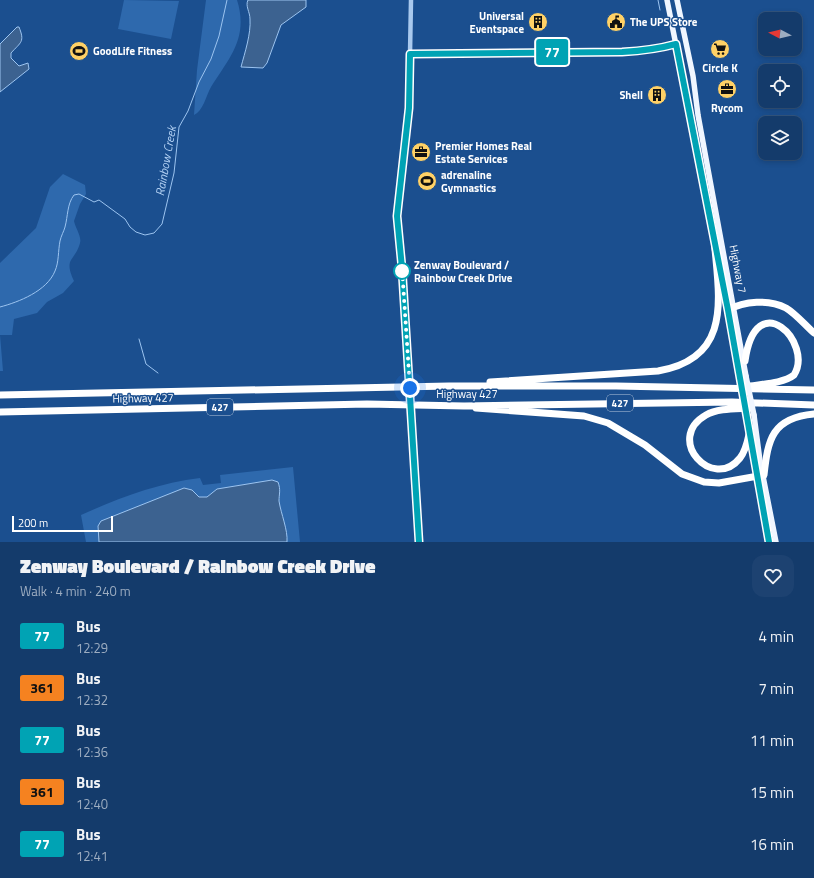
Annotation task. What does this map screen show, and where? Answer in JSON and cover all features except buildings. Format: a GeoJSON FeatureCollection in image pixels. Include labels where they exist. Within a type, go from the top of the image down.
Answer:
{"type":"FeatureCollection","features":[{"type":"Feature","properties":{"kind":"highway"},"geometry":{"type":"LineString","coordinates":[[448,386],[550,377],[658,371],[674,368],[684,364],[694,357],[708,342],[719,314],[714,237]]}},
{"type":"Feature","properties":{"kind":"highway"},"geometry":{"type":"LineString","coordinates":[[731,308],[760,302],[779,305],[787,309],[814,333]]}},
{"type":"Feature","properties":{"kind":"highway"},"geometry":{"type":"LineString","coordinates":[[728,388],[784,380],[794,376],[805,359],[801,339],[784,324],[775,323],[761,327],[755,331],[747,345],[745,361]]}},
{"type":"Feature","properties":{"kind":"highway","name":"Highway 427"},"geometry":{"type":"LineString","coordinates":[[0,395],[448,386],[814,390]]}},
{"type":"Feature","properties":{"kind":"highway","name":"Highway 427"},"geometry":{"type":"LineString","coordinates":[[0,412],[367,404],[464,406],[732,402],[776,405],[814,404]]}},
{"type":"Feature","properties":{"kind":"highway"},"geometry":{"type":"LineString","coordinates":[[750,430],[740,458],[726,467],[715,468],[704,465],[698,461],[691,450],[691,431],[695,424],[705,415],[715,412],[776,405]]}},
{"type":"Feature","properties":{"kind":"highway"},"geometry":{"type":"LineString","coordinates":[[464,406],[484,410],[584,416],[608,423],[625,432],[682,474],[695,480],[719,483],[760,476],[767,447],[772,435],[783,424],[792,419],[814,414]]}},
{"type":"Feature","properties":{"kind":"main road","name":"Highway 7"},"geometry":{"type":"LineString","coordinates":[[667,0],[714,237],[745,361],[746,376],[754,416],[769,542]]}},
{"type":"Feature","properties":{"kind":"main road","name":"Highway 7"},"geometry":{"type":"LineString","coordinates":[[677,0],[693,76],[747,415],[776,542]]}},
{"type":"Feature","properties":{"kind":"street"},"geometry":{"type":"LineString","coordinates":[[411,0],[409,108],[397,216],[409,375],[419,542]]}},
{"type":"Feature","properties":{"kind":"shaded area"},"geometry":{"type":"Polygon","coordinates":[[[124,0],[179,1],[171,39],[118,29],[124,0]]]}},
{"type":"Feature","properties":{"kind":"shaded area"},"geometry":{"type":"Polygon","coordinates":[[[206,0],[237,0],[241,26],[239,37],[230,57],[211,87],[202,107],[194,115],[197,70],[206,0]]]}},
{"type":"Feature","properties":{"kind":"shaded area"},"geometry":{"type":"Polygon","coordinates":[[[248,0],[306,0],[306,7],[281,25],[267,63],[263,68],[241,67],[250,31],[250,16],[247,5],[248,0]]]}},
{"type":"Feature","properties":{"kind":"shaded area"},"geometry":{"type":"Polygon","coordinates":[[[17,27],[19,27],[22,39],[20,44],[11,53],[11,58],[19,66],[28,63],[29,69],[0,92],[0,44],[17,27]]]}},
{"type":"Feature","properties":{"kind":"shaded area"},"geometry":{"type":"Polygon","coordinates":[[[63,174],[85,185],[86,194],[80,204],[74,221],[80,243],[70,263],[74,281],[63,293],[47,302],[37,313],[14,319],[12,335],[0,335],[0,263],[36,228],[50,187],[63,174]]]}},
{"type":"Feature","properties":{"kind":"shaded area"},"geometry":{"type":"Polygon","coordinates":[[[0,335],[3,371],[0,371],[0,335]]]}},
{"type":"Feature","properties":{"kind":"shaded area"},"geometry":{"type":"Polygon","coordinates":[[[293,467],[300,542],[86,542],[81,515],[124,497],[154,487],[184,480],[200,478],[203,485],[221,483],[220,475],[293,467]]]}},
{"type":"Feature","properties":{"kind":"shaded area"},"geometry":{"type":"Polygon","coordinates":[[[272,480],[278,482],[279,485],[279,501],[287,542],[99,542],[98,526],[101,521],[184,488],[192,490],[199,497],[207,497],[217,489],[272,480]]]}},
{"type":"Feature","properties":{"kind":"waterway","name":"Rainbow Creek"},"geometry":{"type":"LineString","coordinates":[[0,307],[32,295],[51,278],[56,268],[60,241],[65,227],[70,202],[74,195],[79,194],[94,202],[99,200],[125,219],[130,227],[136,232],[145,235],[154,233],[162,224],[174,173],[179,127],[188,111],[199,82],[211,59],[219,36],[227,0]]}},
{"type":"Feature","properties":{"kind":"waterway"},"geometry":{"type":"LineString","coordinates":[[658,0],[660,10]]}},
{"type":"Feature","properties":{"kind":"waterway"},"geometry":{"type":"LineString","coordinates":[[139,339],[146,364],[158,373]]}},
{"type":"Feature","properties":{"kind":"bus line","name":"77"},"geometry":{"type":"LineString","coordinates":[[419,542],[402,268],[397,216],[409,108],[411,75],[410,54],[622,52],[650,48],[655,49],[676,44],[728,310],[769,542]]}},
{"type":"Feature","properties":{"kind":"place","name":"Universal Eventspace"},"geometry":{"type":"Point","coordinates":[538,22]}},
{"type":"Feature","properties":{"kind":"place","name":"The UPS Store"},"geometry":{"type":"Point","coordinates":[616,22]}},
{"type":"Feature","properties":{"kind":"place","name":"Circle K"},"geometry":{"type":"Point","coordinates":[720,49]}},
{"type":"Feature","properties":{"kind":"place","name":"GoodLife Fitness"},"geometry":{"type":"Point","coordinates":[79,51]}},
{"type":"Feature","properties":{"kind":"place","name":"Rycom"},"geometry":{"type":"Point","coordinates":[727,89]}},
{"type":"Feature","properties":{"kind":"place","name":"Shell"},"geometry":{"type":"Point","coordinates":[657,95]}},
{"type":"Feature","properties":{"kind":"place","name":"Premier Homes Real Estate Services"},"geometry":{"type":"Point","coordinates":[421,152]}},
{"type":"Feature","properties":{"kind":"place","name":"adrenaline Gymnastics"},"geometry":{"type":"Point","coordinates":[427,181]}},
{"type":"Feature","properties":{"kind":"place","name":"Zenway Boulevard / Rainbow Creek Drive"},"geometry":{"type":"Point","coordinates":[402,271]}},
{"type":"Feature","properties":{"kind":"route"},"geometry":{"type":"LineString","coordinates":[[402,271],[402,268],[410,388]]}}]}
